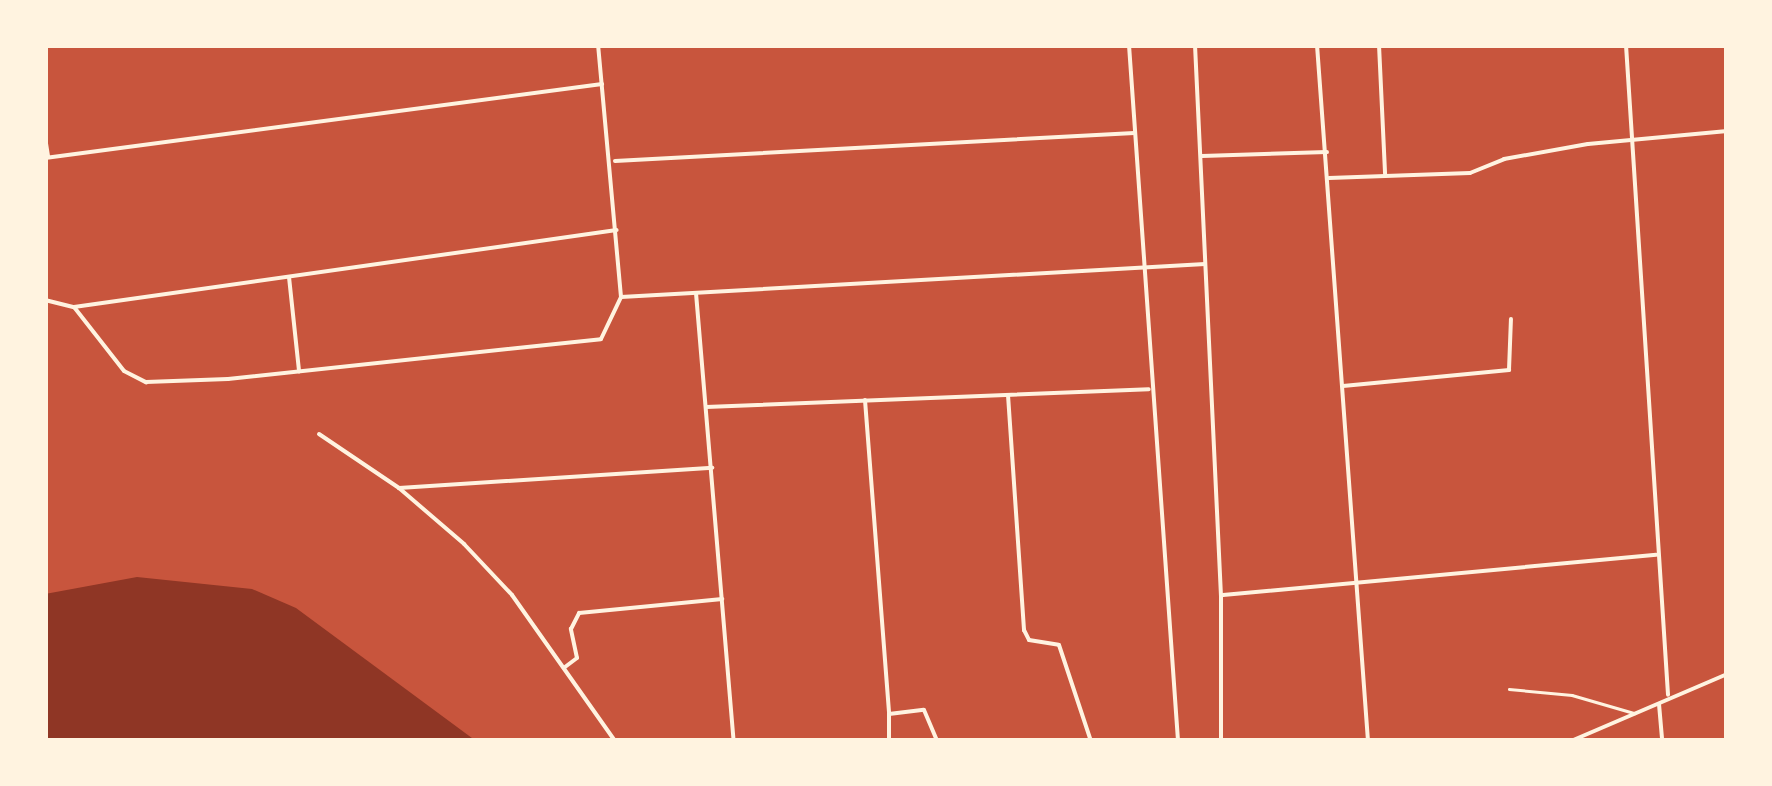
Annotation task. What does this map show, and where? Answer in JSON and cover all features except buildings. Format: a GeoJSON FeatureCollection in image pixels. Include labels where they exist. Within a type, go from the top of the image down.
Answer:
{"type":"FeatureCollection","features":[{"type":"Feature","properties":{"kind":"street"},"geometry":{"type":"LineString","coordinates":[[74,307],[124,371],[146,382],[299,372],[601,339],[620,296],[613,161],[598,45]]}},
{"type":"Feature","properties":{"kind":"street"},"geometry":{"type":"LineString","coordinates":[[1128,45],[1148,389],[1178,741]]}},
{"type":"Feature","properties":{"kind":"street"},"geometry":{"type":"LineString","coordinates":[[1195,45],[1221,596],[1222,741]]}},
{"type":"Feature","properties":{"kind":"street"},"geometry":{"type":"LineString","coordinates":[[1317,45],[1368,741]]}},
{"type":"Feature","properties":{"kind":"street"},"geometry":{"type":"LineString","coordinates":[[1379,45],[1385,174]]}},
{"type":"Feature","properties":{"kind":"street"},"geometry":{"type":"LineString","coordinates":[[1626,45],[1668,695]]}},
{"type":"Feature","properties":{"kind":"street"},"geometry":{"type":"LineString","coordinates":[[45,137],[46,157],[602,84]]}},
{"type":"Feature","properties":{"kind":"street"},"geometry":{"type":"LineString","coordinates":[[1328,178],[1470,173],[1504,159],[1727,131]]}},
{"type":"Feature","properties":{"kind":"street"},"geometry":{"type":"LineString","coordinates":[[613,161],[1134,133]]}},
{"type":"Feature","properties":{"kind":"street"},"geometry":{"type":"LineString","coordinates":[[1202,156],[1326,152]]}},
{"type":"Feature","properties":{"kind":"street"},"geometry":{"type":"LineString","coordinates":[[45,300],[48,307],[74,307],[617,230]]}},
{"type":"Feature","properties":{"kind":"street"},"geometry":{"type":"LineString","coordinates":[[620,296],[1206,264]]}},
{"type":"Feature","properties":{"kind":"street"},"geometry":{"type":"LineString","coordinates":[[288,277],[299,372]]}},
{"type":"Feature","properties":{"kind":"street"},"geometry":{"type":"LineString","coordinates":[[696,293],[734,741]]}},
{"type":"Feature","properties":{"kind":"street"},"geometry":{"type":"LineString","coordinates":[[1343,386],[1502,373],[1513,363],[1511,320]]}},
{"type":"Feature","properties":{"kind":"street"},"geometry":{"type":"LineString","coordinates":[[706,407],[1148,389]]}},
{"type":"Feature","properties":{"kind":"street"},"geometry":{"type":"LineString","coordinates":[[1008,394],[1024,630],[1029,640],[1054,640],[1090,741]]}},
{"type":"Feature","properties":{"kind":"street"},"geometry":{"type":"LineString","coordinates":[[865,400],[890,741]]}},
{"type":"Feature","properties":{"kind":"street"},"geometry":{"type":"LineString","coordinates":[[319,434],[399,488],[512,595],[615,741]]}},
{"type":"Feature","properties":{"kind":"street"},"geometry":{"type":"LineString","coordinates":[[399,488],[712,468]]}},
{"type":"Feature","properties":{"kind":"street"},"geometry":{"type":"LineString","coordinates":[[1221,596],[1357,588],[1656,555]]}},
{"type":"Feature","properties":{"kind":"street"},"geometry":{"type":"LineString","coordinates":[[564,667],[578,658],[571,629],[579,614],[722,599]]}},
{"type":"Feature","properties":{"kind":"street"},"geometry":{"type":"LineString","coordinates":[[1572,741],[1659,704],[1668,695],[1727,674]]}},
{"type":"Feature","properties":{"kind":"street"},"geometry":{"type":"LineString","coordinates":[[1659,704],[1662,741]]}},
{"type":"Feature","properties":{"kind":"street"},"geometry":{"type":"LineString","coordinates":[[889,714],[924,710],[937,741]]}},
{"type":"Feature","properties":{"kind":"lane"},"geometry":{"type":"LineString","coordinates":[[1509,690],[1572,695],[1636,714]]}},
{"type":"Feature","properties":{"kind":"shaded area"},"geometry":{"type":"Polygon","coordinates":[[[137,577],[252,589],[296,608],[476,741],[45,741],[45,594],[137,577]]]}}]}
